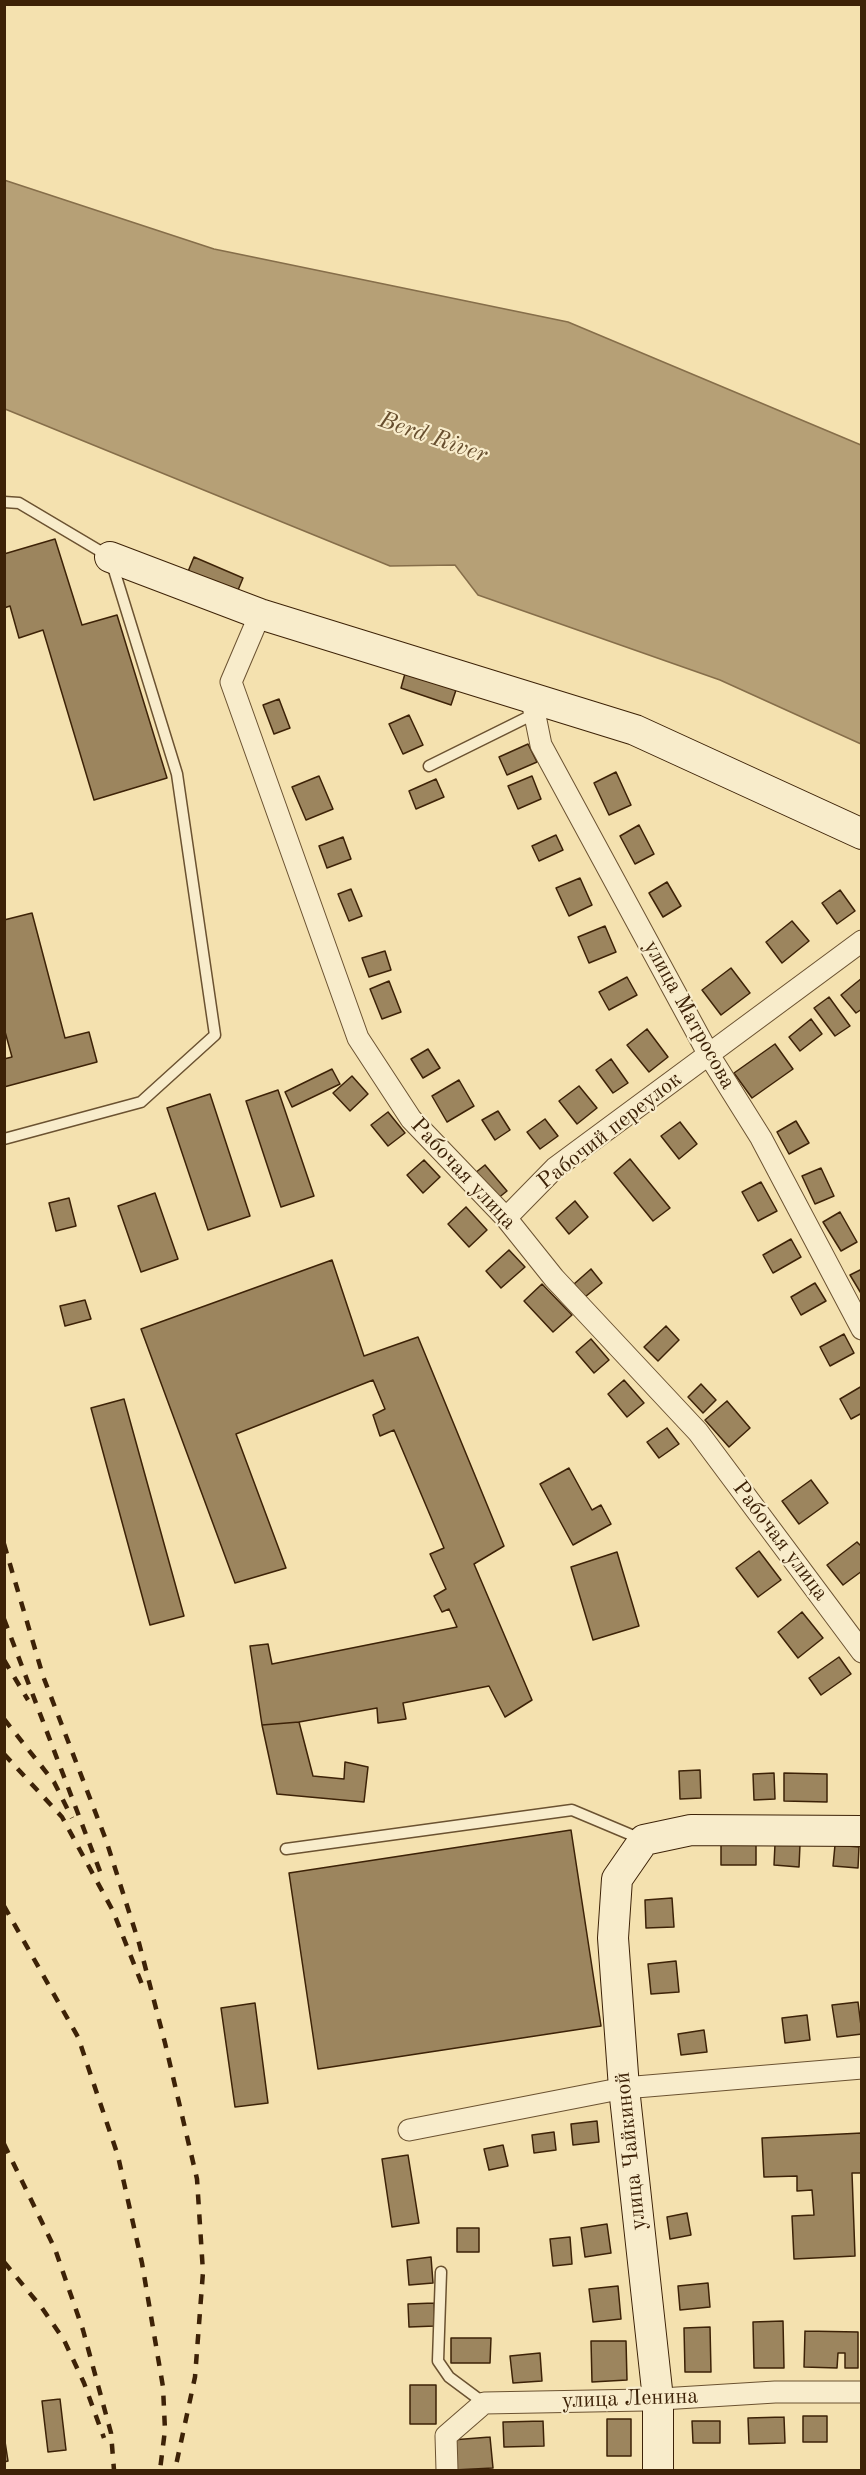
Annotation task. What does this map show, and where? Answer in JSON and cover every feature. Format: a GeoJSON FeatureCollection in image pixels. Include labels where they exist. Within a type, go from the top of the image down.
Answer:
{"type":"FeatureCollection","features":[{"type":"Feature","properties":{"kind":"street"},"geometry":{"type":"LineString","coordinates":[[110,557],[260,614],[532,705],[635,730],[861,834]]}},
{"type":"Feature","properties":{"kind":"street","name":"Рабочая улица"},"geometry":{"type":"LineString","coordinates":[[260,614],[231,682],[358,1038],[411,1119],[506,1218],[554,1278],[698,1432],[861,1652]]}},
{"type":"Feature","properties":{"kind":"street","name":"улица Матросова"},"geometry":{"type":"LineString","coordinates":[[532,705],[541,746],[709,1055],[761,1138],[861,1329]]}},
{"type":"Feature","properties":{"kind":"street","name":"Рабочий переулок"},"geometry":{"type":"LineString","coordinates":[[506,1218],[555,1168],[672,1079],[709,1055],[859,946]]}},
{"type":"Feature","properties":{"kind":"street"},"geometry":{"type":"LineString","coordinates":[[644,1840],[691,1830],[861,1831]]}},
{"type":"Feature","properties":{"kind":"street","name":"улица Чайкиной"},"geometry":{"type":"LineString","coordinates":[[644,1840],[617,1879],[613,1938],[624,2088],[658,2399],[658,2470]]}},
{"type":"Feature","properties":{"kind":"street"},"geometry":{"type":"LineString","coordinates":[[410,2130],[624,2088],[861,2068]]}},
{"type":"Feature","properties":{"kind":"street","name":"улица Ленина"},"geometry":{"type":"LineString","coordinates":[[484,2403],[658,2399],[775,2392],[861,2392]]}},
{"type":"Feature","properties":{"kind":"street"},"geometry":{"type":"LineString","coordinates":[[447,2470],[446,2436],[484,2403]]}},
{"type":"Feature","properties":{"kind":"lane"},"geometry":{"type":"LineString","coordinates":[[4,501],[19,503],[110,557],[177,774],[215,1035],[141,1102],[4,1139]]}},
{"type":"Feature","properties":{"kind":"lane"},"geometry":{"type":"LineString","coordinates":[[429,766],[532,705]]}},
{"type":"Feature","properties":{"kind":"lane"},"geometry":{"type":"LineString","coordinates":[[286,1849],[572,1809],[644,1840]]}},
{"type":"Feature","properties":{"kind":"lane"},"geometry":{"type":"LineString","coordinates":[[441,2272],[438,2361],[449,2377],[484,2403]]}},
{"type":"Feature","properties":{"kind":"water","name":"Berd River"},"geometry":{"type":"Polygon","coordinates":[[[4,180],[214,249],[568,322],[861,445],[861,744],[720,680],[478,595],[455,565],[390,566],[5,409],[4,180]]]}},
{"type":"Feature","properties":{"kind":"building"},"geometry":{"type":"Polygon","coordinates":[[[55,539],[82,625],[117,615],[167,778],[94,800],[43,630],[19,638],[10,606],[4,608],[4,554],[55,539]]]}},
{"type":"Feature","properties":{"kind":"building"},"geometry":{"type":"Polygon","coordinates":[[[194,557],[243,578],[236,595],[187,574],[194,557]]]}},
{"type":"Feature","properties":{"kind":"building"},"geometry":{"type":"Polygon","coordinates":[[[406,670],[457,687],[451,705],[401,688],[406,670]]]}},
{"type":"Feature","properties":{"kind":"building"},"geometry":{"type":"Polygon","coordinates":[[[279,699],[290,728],[274,734],[263,705],[279,699]]]}},
{"type":"Feature","properties":{"kind":"building"},"geometry":{"type":"Polygon","coordinates":[[[409,715],[423,745],[403,754],[389,724],[409,715]]]}},
{"type":"Feature","properties":{"kind":"building"},"geometry":{"type":"Polygon","coordinates":[[[528,744],[537,762],[507,775],[499,757],[528,744]]]}},
{"type":"Feature","properties":{"kind":"building"},"geometry":{"type":"Polygon","coordinates":[[[616,772],[631,805],[609,815],[594,783],[616,772]]]}},
{"type":"Feature","properties":{"kind":"building"},"geometry":{"type":"Polygon","coordinates":[[[319,776],[333,809],[306,820],[292,787],[319,776]]]}},
{"type":"Feature","properties":{"kind":"building"},"geometry":{"type":"Polygon","coordinates":[[[532,776],[541,799],[518,809],[508,786],[532,776]]]}},
{"type":"Feature","properties":{"kind":"building"},"geometry":{"type":"Polygon","coordinates":[[[436,779],[444,797],[416,809],[409,791],[436,779]]]}},
{"type":"Feature","properties":{"kind":"building"},"geometry":{"type":"Polygon","coordinates":[[[639,825],[654,854],[635,864],[620,836],[639,825]]]}},
{"type":"Feature","properties":{"kind":"building"},"geometry":{"type":"Polygon","coordinates":[[[556,835],[563,850],[539,861],[532,846],[556,835]]]}},
{"type":"Feature","properties":{"kind":"building"},"geometry":{"type":"Polygon","coordinates":[[[343,837],[351,859],[327,868],[319,846],[343,837]]]}},
{"type":"Feature","properties":{"kind":"building"},"geometry":{"type":"Polygon","coordinates":[[[580,878],[592,905],[569,916],[556,888],[580,878]]]}},
{"type":"Feature","properties":{"kind":"building"},"geometry":{"type":"Polygon","coordinates":[[[667,882],[681,906],[663,917],[649,893],[667,882]]]}},
{"type":"Feature","properties":{"kind":"building"},"geometry":{"type":"Polygon","coordinates":[[[351,889],[362,916],[349,921],[338,894],[351,889]]]}},
{"type":"Feature","properties":{"kind":"building"},"geometry":{"type":"Polygon","coordinates":[[[840,890],[855,911],[837,924],[822,903],[840,890]]]}},
{"type":"Feature","properties":{"kind":"building"},"geometry":{"type":"Polygon","coordinates":[[[32,913],[65,1038],[89,1032],[97,1062],[4,1087],[4,1059],[12,1057],[4,1028],[4,920],[32,913]]]}},
{"type":"Feature","properties":{"kind":"building"},"geometry":{"type":"Polygon","coordinates":[[[792,921],[809,941],[782,963],[766,942],[792,921]]]}},
{"type":"Feature","properties":{"kind":"building"},"geometry":{"type":"Polygon","coordinates":[[[605,926],[616,952],[589,963],[578,937],[605,926]]]}},
{"type":"Feature","properties":{"kind":"building"},"geometry":{"type":"Polygon","coordinates":[[[385,951],[391,970],[369,977],[362,958],[385,951]]]}},
{"type":"Feature","properties":{"kind":"building"},"geometry":{"type":"Polygon","coordinates":[[[731,968],[750,993],[721,1015],[702,990],[731,968]]]}},
{"type":"Feature","properties":{"kind":"building"},"geometry":{"type":"Polygon","coordinates":[[[627,977],[637,995],[609,1010],[599,992],[627,977]]]}},
{"type":"Feature","properties":{"kind":"building"},"geometry":{"type":"Polygon","coordinates":[[[862,978],[862,1009],[856,1013],[841,995],[862,978]]]}},
{"type":"Feature","properties":{"kind":"building"},"geometry":{"type":"Polygon","coordinates":[[[389,981],[401,1012],[382,1019],[370,989],[389,981]]]}},
{"type":"Feature","properties":{"kind":"building"},"geometry":{"type":"Polygon","coordinates":[[[829,997],[850,1026],[835,1036],[814,1008],[829,997]]]}},
{"type":"Feature","properties":{"kind":"building"},"geometry":{"type":"Polygon","coordinates":[[[811,1019],[822,1034],[800,1051],[789,1037],[811,1019]]]}},
{"type":"Feature","properties":{"kind":"building"},"geometry":{"type":"Polygon","coordinates":[[[647,1029],[668,1057],[649,1072],[627,1045],[647,1029]]]}},
{"type":"Feature","properties":{"kind":"building"},"geometry":{"type":"Polygon","coordinates":[[[775,1044],[793,1069],[752,1098],[734,1073],[775,1044]]]}},
{"type":"Feature","properties":{"kind":"building"},"geometry":{"type":"Polygon","coordinates":[[[428,1049],[440,1068],[423,1078],[411,1059],[428,1049]]]}},
{"type":"Feature","properties":{"kind":"building"},"geometry":{"type":"Polygon","coordinates":[[[611,1059],[628,1083],[613,1093],[596,1070],[611,1059]]]}},
{"type":"Feature","properties":{"kind":"building"},"geometry":{"type":"Polygon","coordinates":[[[332,1069],[340,1084],[292,1107],[285,1092],[332,1069]]]}},
{"type":"Feature","properties":{"kind":"building"},"geometry":{"type":"Polygon","coordinates":[[[352,1076],[368,1094],[350,1111],[333,1093],[352,1076]]]}},
{"type":"Feature","properties":{"kind":"building"},"geometry":{"type":"Polygon","coordinates":[[[459,1080],[474,1106],[447,1122],[432,1096],[459,1080]]]}},
{"type":"Feature","properties":{"kind":"building"},"geometry":{"type":"Polygon","coordinates":[[[579,1086],[597,1108],[577,1124],[559,1101],[579,1086]]]}},
{"type":"Feature","properties":{"kind":"building"},"geometry":{"type":"Polygon","coordinates":[[[278,1090],[314,1196],[281,1207],[246,1101],[278,1090]]]}},
{"type":"Feature","properties":{"kind":"building"},"geometry":{"type":"Polygon","coordinates":[[[210,1094],[250,1216],[208,1230],[167,1108],[210,1094]]]}},
{"type":"Feature","properties":{"kind":"building"},"geometry":{"type":"Polygon","coordinates":[[[498,1111],[510,1130],[495,1140],[482,1120],[498,1111]]]}},
{"type":"Feature","properties":{"kind":"building"},"geometry":{"type":"Polygon","coordinates":[[[388,1112],[405,1133],[388,1146],[371,1125],[388,1112]]]}},
{"type":"Feature","properties":{"kind":"building"},"geometry":{"type":"Polygon","coordinates":[[[545,1119],[558,1136],[540,1149],[527,1132],[545,1119]]]}},
{"type":"Feature","properties":{"kind":"building"},"geometry":{"type":"Polygon","coordinates":[[[796,1121],[809,1143],[789,1154],[777,1132],[796,1121]]]}},
{"type":"Feature","properties":{"kind":"building"},"geometry":{"type":"Polygon","coordinates":[[[680,1122],[697,1144],[679,1159],[661,1136],[680,1122]]]}},
{"type":"Feature","properties":{"kind":"building"},"geometry":{"type":"Polygon","coordinates":[[[630,1159],[670,1208],[653,1221],[614,1173],[630,1159]]]}},
{"type":"Feature","properties":{"kind":"building"},"geometry":{"type":"Polygon","coordinates":[[[424,1160],[440,1177],[423,1193],[407,1175],[424,1160]]]}},
{"type":"Feature","properties":{"kind":"building"},"geometry":{"type":"Polygon","coordinates":[[[485,1165],[507,1191],[497,1199],[475,1173],[485,1165]]]}},
{"type":"Feature","properties":{"kind":"building"},"geometry":{"type":"Polygon","coordinates":[[[821,1168],[834,1196],[815,1204],[802,1176],[821,1168]]]}},
{"type":"Feature","properties":{"kind":"building"},"geometry":{"type":"Polygon","coordinates":[[[761,1182],[777,1211],[758,1221],[742,1192],[761,1182]]]}},
{"type":"Feature","properties":{"kind":"building"},"geometry":{"type":"Polygon","coordinates":[[[155,1193],[178,1259],[141,1272],[118,1206],[155,1193]]]}},
{"type":"Feature","properties":{"kind":"building"},"geometry":{"type":"Polygon","coordinates":[[[69,1198],[76,1226],[56,1231],[49,1203],[69,1198]]]}},
{"type":"Feature","properties":{"kind":"building"},"geometry":{"type":"Polygon","coordinates":[[[575,1201],[588,1217],[569,1234],[556,1218],[575,1201]]]}},
{"type":"Feature","properties":{"kind":"building"},"geometry":{"type":"Polygon","coordinates":[[[466,1207],[487,1230],[469,1247],[448,1224],[466,1207]]]}},
{"type":"Feature","properties":{"kind":"building"},"geometry":{"type":"Polygon","coordinates":[[[840,1212],[857,1242],[841,1251],[823,1222],[840,1212]]]}},
{"type":"Feature","properties":{"kind":"building"},"geometry":{"type":"Polygon","coordinates":[[[791,1239],[801,1257],[773,1273],[763,1255],[791,1239]]]}},
{"type":"Feature","properties":{"kind":"building"},"geometry":{"type":"Polygon","coordinates":[[[509,1250],[525,1267],[501,1288],[486,1271],[509,1250]]]}},
{"type":"Feature","properties":{"kind":"building"},"geometry":{"type":"Polygon","coordinates":[[[332,1260],[364,1356],[418,1337],[504,1546],[474,1564],[532,1700],[505,1717],[489,1686],[403,1703],[406,1719],[378,1723],[377,1708],[299,1722],[262,1725],[250,1646],[268,1644],[272,1664],[457,1627],[449,1609],[442,1612],[434,1596],[446,1589],[430,1554],[444,1548],[394,1430],[380,1436],[373,1415],[385,1409],[373,1380],[236,1434],[286,1568],[235,1583],[141,1329],[332,1260]]]}},
{"type":"Feature","properties":{"kind":"building"},"geometry":{"type":"Polygon","coordinates":[[[591,1269],[602,1283],[585,1297],[574,1284],[591,1269]]]}},
{"type":"Feature","properties":{"kind":"building"},"geometry":{"type":"Polygon","coordinates":[[[862,1269],[862,1295],[850,1275],[862,1269]]]}},
{"type":"Feature","properties":{"kind":"building"},"geometry":{"type":"Polygon","coordinates":[[[815,1283],[826,1301],[801,1315],[791,1297],[815,1283]]]}},
{"type":"Feature","properties":{"kind":"building"},"geometry":{"type":"Polygon","coordinates":[[[542,1284],[572,1315],[553,1332],[524,1301],[542,1284]]]}},
{"type":"Feature","properties":{"kind":"building"},"geometry":{"type":"Polygon","coordinates":[[[85,1300],[91,1319],[65,1326],[60,1306],[85,1300]]]}},
{"type":"Feature","properties":{"kind":"building"},"geometry":{"type":"Polygon","coordinates":[[[666,1326],[679,1340],[658,1361],[644,1347],[666,1326]]]}},
{"type":"Feature","properties":{"kind":"building"},"geometry":{"type":"Polygon","coordinates":[[[844,1334],[854,1353],[830,1366],[820,1347],[844,1334]]]}},
{"type":"Feature","properties":{"kind":"building"},"geometry":{"type":"Polygon","coordinates":[[[591,1339],[609,1360],[594,1373],[576,1352],[591,1339]]]}},
{"type":"Feature","properties":{"kind":"building"},"geometry":{"type":"Polygon","coordinates":[[[624,1380],[644,1403],[627,1417],[608,1394],[624,1380]]]}},
{"type":"Feature","properties":{"kind":"building"},"geometry":{"type":"Polygon","coordinates":[[[701,1384],[716,1400],[703,1413],[688,1397],[701,1384]]]}},
{"type":"Feature","properties":{"kind":"building"},"geometry":{"type":"Polygon","coordinates":[[[862,1386],[862,1413],[851,1419],[840,1399],[862,1386]]]}},
{"type":"Feature","properties":{"kind":"building"},"geometry":{"type":"Polygon","coordinates":[[[124,1399],[184,1616],[150,1625],[91,1408],[124,1399]]]}},
{"type":"Feature","properties":{"kind":"building"},"geometry":{"type":"Polygon","coordinates":[[[727,1401],[750,1428],[729,1447],[705,1420],[727,1401]]]}},
{"type":"Feature","properties":{"kind":"building"},"geometry":{"type":"Polygon","coordinates":[[[667,1428],[679,1444],[659,1458],[647,1442],[667,1428]]]}},
{"type":"Feature","properties":{"kind":"building"},"geometry":{"type":"Polygon","coordinates":[[[569,1468],[592,1510],[601,1505],[611,1524],[573,1545],[540,1484],[569,1468]]]}},
{"type":"Feature","properties":{"kind":"building"},"geometry":{"type":"Polygon","coordinates":[[[811,1480],[828,1503],[799,1524],[782,1501],[811,1480]]]}},
{"type":"Feature","properties":{"kind":"building"},"geometry":{"type":"Polygon","coordinates":[[[857,1542],[862,1547],[862,1571],[843,1585],[827,1565],[857,1542]]]}},
{"type":"Feature","properties":{"kind":"building"},"geometry":{"type":"Polygon","coordinates":[[[759,1551],[781,1580],[758,1597],[736,1568],[759,1551]]]}},
{"type":"Feature","properties":{"kind":"building"},"geometry":{"type":"Polygon","coordinates":[[[617,1552],[639,1626],[593,1640],[571,1567],[617,1552]]]}},
{"type":"Feature","properties":{"kind":"building"},"geometry":{"type":"Polygon","coordinates":[[[802,1612],[823,1638],[798,1658],[778,1632],[802,1612]]]}},
{"type":"Feature","properties":{"kind":"building"},"geometry":{"type":"Polygon","coordinates":[[[839,1657],[851,1674],[821,1695],[809,1678],[839,1657]]]}},
{"type":"Feature","properties":{"kind":"building"},"geometry":{"type":"Polygon","coordinates":[[[299,1722],[313,1776],[344,1779],[345,1762],[368,1767],[364,1802],[277,1794],[262,1725],[299,1722]]]}},
{"type":"Feature","properties":{"kind":"building"},"geometry":{"type":"Polygon","coordinates":[[[700,1770],[701,1798],[680,1799],[679,1771],[700,1770]]]}},
{"type":"Feature","properties":{"kind":"building"},"geometry":{"type":"Polygon","coordinates":[[[774,1773],[775,1799],[754,1800],[753,1774],[774,1773]]]}},
{"type":"Feature","properties":{"kind":"building"},"geometry":{"type":"Polygon","coordinates":[[[784,1773],[827,1774],[827,1802],[784,1801],[784,1773]]]}},
{"type":"Feature","properties":{"kind":"building"},"geometry":{"type":"Polygon","coordinates":[[[571,1830],[601,2026],[318,2069],[289,1873],[571,1830]]]}},
{"type":"Feature","properties":{"kind":"building"},"geometry":{"type":"Polygon","coordinates":[[[721,1840],[756,1840],[756,1865],[721,1865],[721,1840]]]}},
{"type":"Feature","properties":{"kind":"building"},"geometry":{"type":"Polygon","coordinates":[[[775,1844],[800,1845],[799,1867],[774,1865],[775,1844]]]}},
{"type":"Feature","properties":{"kind":"building"},"geometry":{"type":"Polygon","coordinates":[[[835,1845],[859,1847],[858,1868],[833,1866],[835,1845]]]}},
{"type":"Feature","properties":{"kind":"building"},"geometry":{"type":"Polygon","coordinates":[[[672,1898],[674,1927],[646,1928],[645,1900],[672,1898]]]}},
{"type":"Feature","properties":{"kind":"building"},"geometry":{"type":"Polygon","coordinates":[[[676,1961],[679,1992],[651,1994],[648,1964],[676,1961]]]}},
{"type":"Feature","properties":{"kind":"building"},"geometry":{"type":"Polygon","coordinates":[[[858,2002],[862,2034],[837,2037],[832,2005],[858,2002]]]}},
{"type":"Feature","properties":{"kind":"building"},"geometry":{"type":"Polygon","coordinates":[[[255,2003],[268,2103],[235,2107],[221,2008],[255,2003]]]}},
{"type":"Feature","properties":{"kind":"building"},"geometry":{"type":"Polygon","coordinates":[[[807,2015],[810,2040],[785,2043],[782,2018],[807,2015]]]}},
{"type":"Feature","properties":{"kind":"building"},"geometry":{"type":"Polygon","coordinates":[[[704,2030],[707,2052],[681,2055],[678,2034],[704,2030]]]}},
{"type":"Feature","properties":{"kind":"building"},"geometry":{"type":"Polygon","coordinates":[[[597,2121],[599,2142],[573,2145],[571,2124],[597,2121]]]}},
{"type":"Feature","properties":{"kind":"building"},"geometry":{"type":"Polygon","coordinates":[[[554,2132],[556,2150],[534,2153],[532,2135],[554,2132]]]}},
{"type":"Feature","properties":{"kind":"building"},"geometry":{"type":"Polygon","coordinates":[[[862,2133],[862,2173],[852,2173],[855,2256],[794,2259],[792,2216],[814,2215],[812,2190],[797,2191],[797,2176],[764,2177],[762,2138],[862,2133]]]}},
{"type":"Feature","properties":{"kind":"building"},"geometry":{"type":"Polygon","coordinates":[[[503,2145],[508,2166],[489,2170],[484,2149],[503,2145]]]}},
{"type":"Feature","properties":{"kind":"building"},"geometry":{"type":"Polygon","coordinates":[[[408,2155],[419,2223],[392,2227],[382,2159],[408,2155]]]}},
{"type":"Feature","properties":{"kind":"building"},"geometry":{"type":"Polygon","coordinates":[[[687,2213],[691,2235],[670,2239],[667,2217],[687,2213]]]}},
{"type":"Feature","properties":{"kind":"building"},"geometry":{"type":"Polygon","coordinates":[[[607,2224],[611,2253],[585,2257],[581,2228],[607,2224]]]}},
{"type":"Feature","properties":{"kind":"building"},"geometry":{"type":"Polygon","coordinates":[[[457,2228],[479,2228],[479,2252],[457,2252],[457,2228]]]}},
{"type":"Feature","properties":{"kind":"building"},"geometry":{"type":"Polygon","coordinates":[[[570,2237],[572,2264],[553,2266],[550,2239],[570,2237]]]}},
{"type":"Feature","properties":{"kind":"building"},"geometry":{"type":"Polygon","coordinates":[[[431,2257],[433,2283],[409,2285],[407,2260],[431,2257]]]}},
{"type":"Feature","properties":{"kind":"building"},"geometry":{"type":"Polygon","coordinates":[[[708,2283],[710,2307],[680,2310],[678,2286],[708,2283]]]}},
{"type":"Feature","properties":{"kind":"building"},"geometry":{"type":"Polygon","coordinates":[[[618,2286],[621,2319],[593,2322],[589,2289],[618,2286]]]}},
{"type":"Feature","properties":{"kind":"building"},"geometry":{"type":"Polygon","coordinates":[[[434,2303],[435,2326],[409,2327],[408,2304],[434,2303]]]}},
{"type":"Feature","properties":{"kind":"building"},"geometry":{"type":"Polygon","coordinates":[[[783,2321],[784,2368],[754,2368],[753,2322],[783,2321]]]}},
{"type":"Feature","properties":{"kind":"building"},"geometry":{"type":"Polygon","coordinates":[[[710,2327],[711,2372],[685,2372],[684,2328],[710,2327]]]}},
{"type":"Feature","properties":{"kind":"building"},"geometry":{"type":"Polygon","coordinates":[[[805,2331],[858,2332],[858,2368],[845,2368],[845,2353],[838,2353],[837,2368],[804,2367],[805,2331]]]}},
{"type":"Feature","properties":{"kind":"building"},"geometry":{"type":"Polygon","coordinates":[[[451,2338],[491,2338],[490,2363],[451,2363],[451,2338]]]}},
{"type":"Feature","properties":{"kind":"building"},"geometry":{"type":"Polygon","coordinates":[[[591,2341],[626,2341],[627,2380],[592,2382],[591,2341]]]}},
{"type":"Feature","properties":{"kind":"building"},"geometry":{"type":"Polygon","coordinates":[[[540,2353],[542,2381],[513,2383],[510,2356],[540,2353]]]}},
{"type":"Feature","properties":{"kind":"building"},"geometry":{"type":"Polygon","coordinates":[[[410,2385],[436,2385],[436,2424],[410,2424],[410,2385]]]}},
{"type":"Feature","properties":{"kind":"building"},"geometry":{"type":"Polygon","coordinates":[[[60,2399],[66,2450],[48,2452],[42,2401],[60,2399]]]}},
{"type":"Feature","properties":{"kind":"building"},"geometry":{"type":"Polygon","coordinates":[[[803,2416],[827,2416],[827,2442],[803,2442],[803,2416]]]}},
{"type":"Feature","properties":{"kind":"building"},"geometry":{"type":"Polygon","coordinates":[[[784,2417],[785,2443],[749,2444],[748,2418],[784,2417]]]}},
{"type":"Feature","properties":{"kind":"building"},"geometry":{"type":"Polygon","coordinates":[[[607,2419],[631,2419],[631,2456],[607,2456],[607,2419]]]}},
{"type":"Feature","properties":{"kind":"building"},"geometry":{"type":"Polygon","coordinates":[[[543,2421],[544,2446],[504,2447],[503,2422],[543,2421]]]}},
{"type":"Feature","properties":{"kind":"building"},"geometry":{"type":"Polygon","coordinates":[[[692,2421],[720,2421],[720,2443],[693,2443],[692,2421]]]}},
{"type":"Feature","properties":{"kind":"building"},"geometry":{"type":"Polygon","coordinates":[[[4,2435],[8,2461],[4,2462],[4,2435]]]}},
{"type":"Feature","properties":{"kind":"building"},"geometry":{"type":"Polygon","coordinates":[[[490,2437],[493,2468],[454,2470],[452,2440],[490,2437]]]}},
{"type":"Feature","properties":{"kind":"railway"},"geometry":{"type":"LineString","coordinates":[[4,1544],[43,1676],[106,1840],[139,1943],[197,2179],[203,2272],[195,2377],[175,2470]]}},
{"type":"Feature","properties":{"kind":"railway"},"geometry":{"type":"LineString","coordinates":[[4,1619],[101,1874]]}},
{"type":"Feature","properties":{"kind":"railway"},"geometry":{"type":"LineString","coordinates":[[4,1660],[28,1700]]}},
{"type":"Feature","properties":{"kind":"railway"},"geometry":{"type":"LineString","coordinates":[[4,1719],[54,1782],[72,1818]]}},
{"type":"Feature","properties":{"kind":"railway"},"geometry":{"type":"LineString","coordinates":[[4,1754],[62,1817],[113,1911],[143,1987]]}},
{"type":"Feature","properties":{"kind":"railway"},"geometry":{"type":"LineString","coordinates":[[4,1906],[78,2037],[118,2156],[142,2263],[163,2387],[165,2430],[160,2470]]}},
{"type":"Feature","properties":{"kind":"railway"},"geometry":{"type":"LineString","coordinates":[[4,2144],[55,2249],[83,2330],[111,2433],[114,2470]]}},
{"type":"Feature","properties":{"kind":"railway"},"geometry":{"type":"LineString","coordinates":[[4,2262],[42,2308],[64,2340],[84,2383],[104,2438]]}}]}
